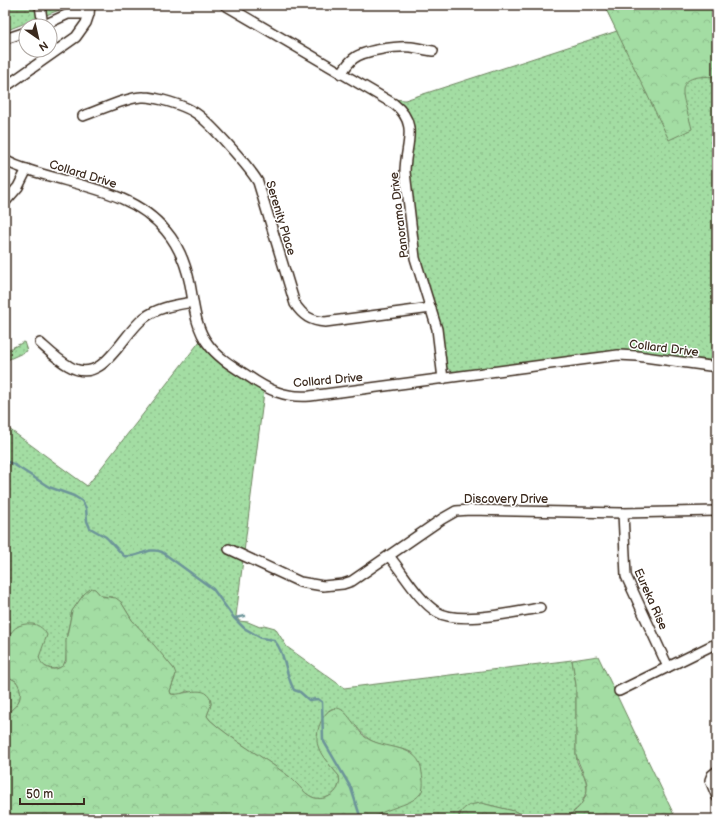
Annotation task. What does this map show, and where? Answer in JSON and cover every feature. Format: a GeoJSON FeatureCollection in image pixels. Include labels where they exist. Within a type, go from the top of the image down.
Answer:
{"type":"FeatureCollection","features":[{"type":"Feature","properties":{"kind":"street"},"geometry":{"type":"LineString","coordinates":[[40,5],[42,18]]}},
{"type":"Feature","properties":{"kind":"street","name":"Panorama Drive"},"geometry":{"type":"LineString","coordinates":[[225,5],[394,104],[405,115],[409,123],[410,130],[405,160],[406,185],[417,269],[437,329],[443,379]]}},
{"type":"Feature","properties":{"kind":"street"},"geometry":{"type":"LineString","coordinates":[[5,87],[76,37],[86,23],[89,10],[68,14],[58,19]]}},
{"type":"Feature","properties":{"kind":"street"},"geometry":{"type":"LineString","coordinates":[[5,39],[18,35]]}},
{"type":"Feature","properties":{"kind":"street"},"geometry":{"type":"LineString","coordinates":[[341,74],[347,64],[360,55],[395,48],[411,47],[433,51]]}},
{"type":"Feature","properties":{"kind":"street","name":"Serenity Place"},"geometry":{"type":"LineString","coordinates":[[83,116],[133,98],[144,97],[184,107],[199,116],[248,168],[258,182],[295,304],[307,318],[316,322],[325,322],[431,308]]}},
{"type":"Feature","properties":{"kind":"street","name":"Collard Drive"},"geometry":{"type":"LineString","coordinates":[[5,160],[26,169],[116,196],[143,209],[155,219],[174,242],[186,269],[193,302],[203,336],[215,353],[261,385],[277,393],[292,396],[305,396],[618,355],[637,356],[717,367]]}},
{"type":"Feature","properties":{"kind":"street"},"geometry":{"type":"LineString","coordinates":[[5,202],[18,187],[26,169]]}},
{"type":"Feature","properties":{"kind":"street"},"geometry":{"type":"LineString","coordinates":[[40,343],[68,366],[80,370],[94,369],[102,365],[110,357],[128,333],[143,318],[159,309],[193,302]]}},
{"type":"Feature","properties":{"kind":"street","name":"Discovery Drive"},"geometry":{"type":"LineString","coordinates":[[229,549],[289,577],[312,585],[323,586],[344,584],[352,581],[456,511],[623,513],[717,511]]}},
{"type":"Feature","properties":{"kind":"street","name":"Eureka Rise"},"geometry":{"type":"LineString","coordinates":[[623,513],[626,576],[668,667]]}},
{"type":"Feature","properties":{"kind":"street"},"geometry":{"type":"LineString","coordinates":[[389,556],[425,602],[438,613],[447,617],[463,618],[540,608]]}},
{"type":"Feature","properties":{"kind":"street"},"geometry":{"type":"LineString","coordinates":[[619,691],[717,643]]}},
{"type":"Feature","properties":{"kind":"street"},"geometry":{"type":"LineString","coordinates":[[717,771],[710,780],[717,797]]}},
{"type":"Feature","properties":{"kind":"green space"},"geometry":{"type":"Polygon","coordinates":[[[5,5],[72,5],[38,18],[18,18],[18,26],[5,31],[5,5]]]}},
{"type":"Feature","properties":{"kind":"green space"},"geometry":{"type":"Polygon","coordinates":[[[604,5],[717,5],[717,361],[624,350],[457,372],[451,371],[446,367],[436,309],[424,277],[420,259],[409,172],[414,127],[408,111],[391,99],[405,100],[617,31],[604,5]]]}},
{"type":"Feature","properties":{"kind":"green space"},"geometry":{"type":"Polygon","coordinates":[[[604,5],[717,5],[717,77],[691,79],[685,83],[683,89],[683,97],[692,129],[669,140],[604,5]]]}},
{"type":"Feature","properties":{"kind":"green space"},"geometry":{"type":"Polygon","coordinates":[[[200,341],[217,361],[264,392],[236,616],[239,621],[248,622],[260,627],[264,625],[275,628],[287,647],[344,688],[572,660],[576,685],[576,754],[577,762],[586,781],[587,790],[581,805],[565,819],[533,819],[514,811],[481,803],[459,813],[459,819],[372,819],[389,808],[407,803],[413,753],[372,741],[337,709],[330,710],[324,716],[319,731],[318,744],[323,755],[339,776],[340,781],[336,791],[328,797],[312,797],[287,775],[228,735],[210,720],[207,716],[211,704],[210,699],[187,691],[179,695],[171,694],[170,691],[175,678],[174,669],[132,620],[121,602],[112,597],[101,596],[95,589],[84,594],[72,611],[67,634],[66,659],[63,666],[60,668],[53,669],[44,666],[39,661],[39,654],[10,633],[5,648],[5,426],[87,486],[200,341]]]}},
{"type":"Feature","properties":{"kind":"green space"},"geometry":{"type":"Polygon","coordinates":[[[24,342],[27,351],[5,361],[5,351],[24,342]]]}},
{"type":"Feature","properties":{"kind":"green space"},"geometry":{"type":"Polygon","coordinates":[[[91,588],[95,589],[101,596],[116,598],[121,602],[132,620],[174,669],[176,674],[170,691],[171,694],[194,691],[205,693],[209,696],[211,703],[207,716],[210,720],[228,735],[277,768],[312,797],[328,797],[336,791],[340,781],[339,776],[322,754],[317,741],[320,723],[331,709],[336,708],[344,711],[365,737],[408,752],[415,756],[420,763],[422,773],[422,791],[413,800],[377,815],[372,819],[5,819],[5,714],[14,708],[20,696],[19,686],[16,681],[5,675],[7,641],[16,628],[23,625],[37,625],[47,635],[39,657],[43,665],[51,669],[63,666],[66,662],[66,640],[72,611],[84,594],[91,588]]]}},
{"type":"Feature","properties":{"kind":"green space"},"geometry":{"type":"Polygon","coordinates":[[[598,656],[676,819],[565,819],[579,807],[587,792],[586,780],[576,754],[576,685],[572,660],[598,656]]]}},
{"type":"Feature","properties":{"kind":"green space"},"geometry":{"type":"Polygon","coordinates":[[[5,675],[16,681],[19,686],[20,696],[14,708],[5,714],[5,675]]]}},
{"type":"Feature","properties":{"kind":"green space"},"geometry":{"type":"Polygon","coordinates":[[[481,803],[514,811],[533,819],[459,819],[461,812],[466,807],[481,803]]]}},
{"type":"Feature","properties":{"kind":"waterway"},"geometry":{"type":"LineString","coordinates":[[5,461],[13,464],[49,487],[74,496],[82,501],[86,508],[87,521],[90,528],[106,537],[124,556],[134,556],[148,551],[162,552],[213,589],[234,618],[244,628],[261,638],[274,640],[281,651],[294,690],[300,692],[309,700],[318,699],[322,702],[323,740],[351,788],[361,819]]}},
{"type":"Feature","properties":{"kind":"waterway"},"geometry":{"type":"LineString","coordinates":[[235,618],[245,616]]}}]}
